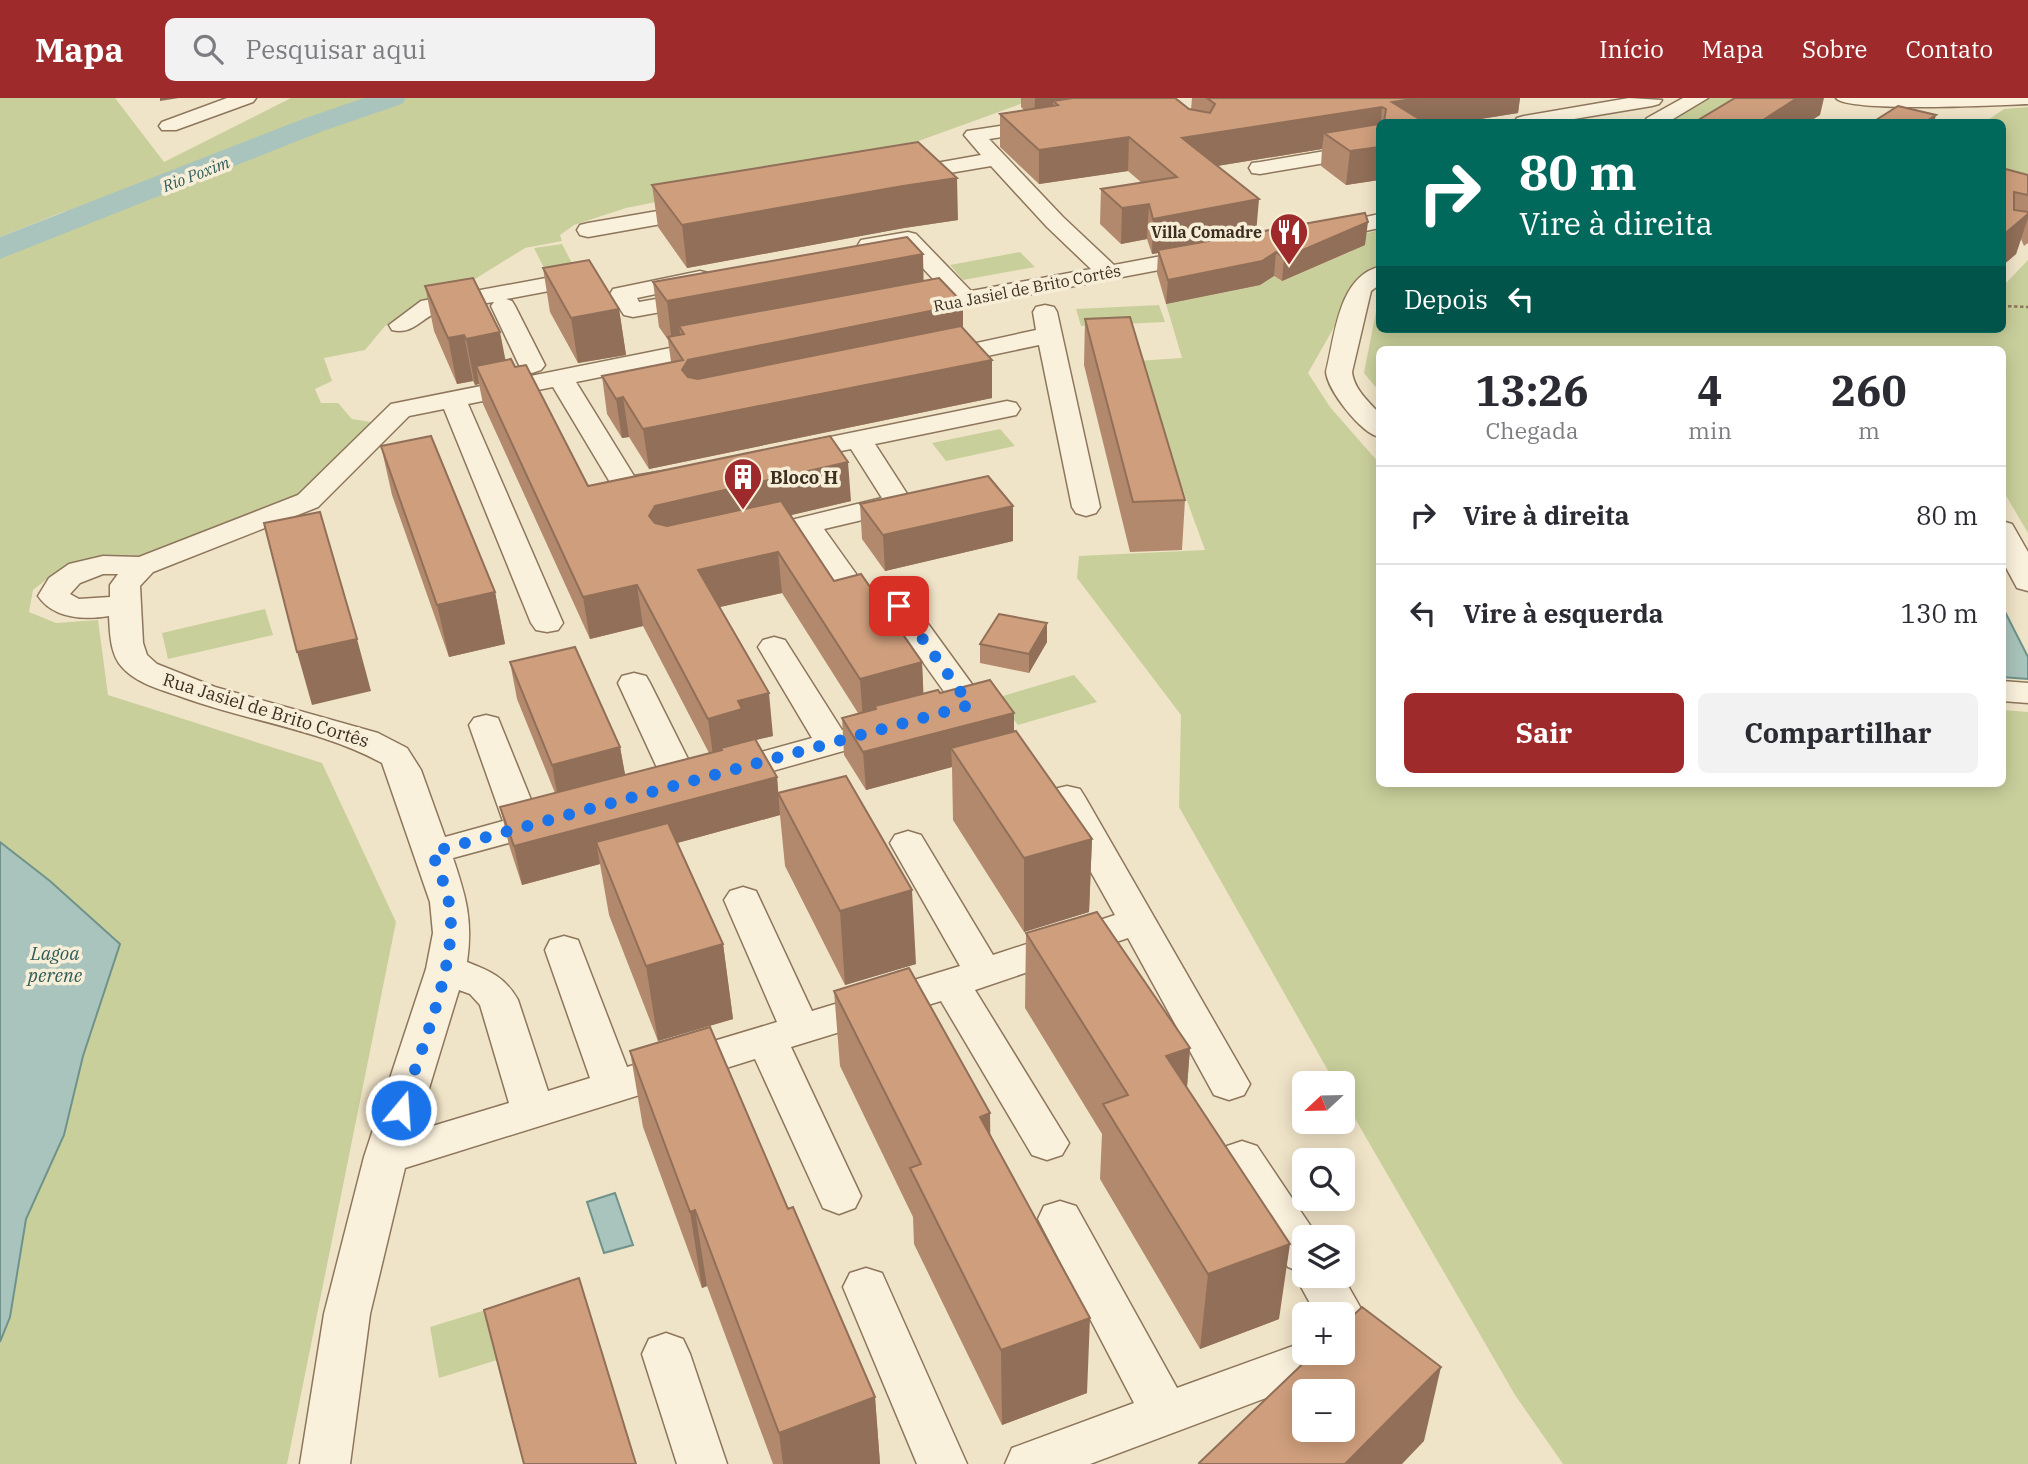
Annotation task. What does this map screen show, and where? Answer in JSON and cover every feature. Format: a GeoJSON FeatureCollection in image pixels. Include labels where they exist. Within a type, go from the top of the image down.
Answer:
{"type":"FeatureCollection","features":[{"type":"Feature","properties":{"kind":"street"},"geometry":{"type":"LineString","coordinates":[[169,126],[246,98]]}},
{"type":"Feature","properties":{"kind":"street"},"geometry":{"type":"LineString","coordinates":[[1660,119],[1698,98]]}},
{"type":"Feature","properties":{"kind":"street"},"geometry":{"type":"LineString","coordinates":[[1848,106],[1869,100],[2028,98]]}},
{"type":"Feature","properties":{"kind":"street"},"geometry":{"type":"LineString","coordinates":[[1541,119],[1654,99]]}},
{"type":"Feature","properties":{"kind":"street"},"geometry":{"type":"LineString","coordinates":[[1612,119],[1654,99]]}},
{"type":"Feature","properties":{"kind":"street"},"geometry":{"type":"LineString","coordinates":[[1060,123],[974,135],[1055,222],[1109,273]]}},
{"type":"Feature","properties":{"kind":"street"},"geometry":{"type":"LineString","coordinates":[[1260,168],[1376,149]]}},
{"type":"Feature","properties":{"kind":"street"},"geometry":{"type":"LineString","coordinates":[[872,180],[994,159]]}},
{"type":"Feature","properties":{"kind":"street"},"geometry":{"type":"LineString","coordinates":[[588,230],[724,206]]}},
{"type":"Feature","properties":{"kind":"street"},"geometry":{"type":"LineString","coordinates":[[1301,238],[1376,222]]}},
{"type":"Feature","properties":{"kind":"street","name":"Rua Jasiel de Brito Cortês"},"geometry":{"type":"LineString","coordinates":[[887,315],[1223,252]]}},
{"type":"Feature","properties":{"kind":"street"},"geometry":{"type":"LineString","coordinates":[[855,258],[926,256],[966,300]]}},
{"type":"Feature","properties":{"kind":"street"},"geometry":{"type":"LineString","coordinates":[[1376,276],[1359,290],[1339,372],[1345,390],[1376,426]]}},
{"type":"Feature","properties":{"kind":"street"},"geometry":{"type":"LineString","coordinates":[[401,325],[430,306],[573,280]]}},
{"type":"Feature","properties":{"kind":"street"},"geometry":{"type":"LineString","coordinates":[[1038,286],[1086,507]]}},
{"type":"Feature","properties":{"kind":"street"},"geometry":{"type":"LineString","coordinates":[[503,306],[532,365]]}},
{"type":"Feature","properties":{"kind":"street"},"geometry":{"type":"LineString","coordinates":[[916,363],[1050,335]]}},
{"type":"Feature","properties":{"kind":"street"},"geometry":{"type":"LineString","coordinates":[[125,604],[88,609],[63,607],[52,596],[60,582],[81,570],[108,564],[142,566],[308,501],[396,412],[457,409],[560,377],[741,342]]}},
{"type":"Feature","properties":{"kind":"street"},"geometry":{"type":"LineString","coordinates":[[560,377],[624,483],[638,484],[690,474]]}},
{"type":"Feature","properties":{"kind":"street"},"geometry":{"type":"LineString","coordinates":[[457,409],[547,623]]}},
{"type":"Feature","properties":{"kind":"street"},"geometry":{"type":"LineString","coordinates":[[768,458],[1007,409]]}},
{"type":"Feature","properties":{"kind":"street"},"geometry":{"type":"LineString","coordinates":[[726,543],[899,503],[859,440]]}},
{"type":"Feature","properties":{"kind":"street"},"geometry":{"type":"LineString","coordinates":[[807,526],[844,578]]}},
{"type":"Feature","properties":{"kind":"street"},"geometry":{"type":"LineString","coordinates":[[2006,538],[2028,583],[2006,582]]}},
{"type":"Feature","properties":{"kind":"street","name":"Rua Jasiel de Brito Cortês"},"geometry":{"type":"LineString","coordinates":[[142,566],[125,585],[128,644],[140,669],[172,684],[366,740],[396,756],[404,770],[449,902],[452,933],[446,969],[386,1157],[347,1314],[325,1464]]}},
{"type":"Feature","properties":{"kind":"street"},"geometry":{"type":"LineString","coordinates":[[634,683],[670,788],[970,705],[899,606]]}},
{"type":"Feature","properties":{"kind":"street"},"geometry":{"type":"LineString","coordinates":[[774,647],[833,744]]}},
{"type":"Feature","properties":{"kind":"street"},"geometry":{"type":"LineString","coordinates":[[2006,691],[2028,693]]}},
{"type":"Feature","properties":{"kind":"street"},"geometry":{"type":"LineString","coordinates":[[486,725],[524,828]]}},
{"type":"Feature","properties":{"kind":"street"},"geometry":{"type":"LineString","coordinates":[[1067,797],[1229,1084]]}},
{"type":"Feature","properties":{"kind":"street"},"geometry":{"type":"LineString","coordinates":[[432,852],[577,813]]}},
{"type":"Feature","properties":{"kind":"street"},"geometry":{"type":"LineString","coordinates":[[908,843],[967,978],[1047,1143]]}},
{"type":"Feature","properties":{"kind":"street"},"geometry":{"type":"LineString","coordinates":[[743,900],[783,1034],[839,1196]]}},
{"type":"Feature","properties":{"kind":"street"},"geometry":{"type":"LineString","coordinates":[[386,1157],[489,1125],[527,1093],[614,1087],[967,978],[1138,921]]}},
{"type":"Feature","properties":{"kind":"street"},"geometry":{"type":"LineString","coordinates":[[565,950],[614,1087]]}},
{"type":"Feature","properties":{"kind":"street"},"geometry":{"type":"LineString","coordinates":[[446,969],[484,984],[499,1000],[527,1093]]}},
{"type":"Feature","properties":{"kind":"street"},"geometry":{"type":"LineString","coordinates":[[1241,1158],[1292,1236]]}},
{"type":"Feature","properties":{"kind":"street"},"geometry":{"type":"LineString","coordinates":[[1060,1219],[1165,1413]]}},
{"type":"Feature","properties":{"kind":"street"},"geometry":{"type":"LineString","coordinates":[[866,1287],[942,1464]]}},
{"type":"Feature","properties":{"kind":"street"},"geometry":{"type":"LineString","coordinates":[[666,1354],[702,1464]]}},
{"type":"Feature","properties":{"kind":"street"},"geometry":{"type":"LineString","coordinates":[[1030,1464],[1296,1365]]}},
{"type":"Feature","properties":{"kind":"path"},"geometry":{"type":"LineString","coordinates":[[2006,306],[2028,307]]}},
{"type":"Feature","properties":{"kind":"green space"},"geometry":{"type":"Polygon","coordinates":[[[0,98],[115,98],[164,162],[291,98],[1037,98],[866,160],[626,208],[574,225],[560,235],[562,241],[525,248],[451,294],[385,326],[365,350],[324,358],[332,381],[315,389],[321,403],[338,403],[352,419],[383,424],[320,491],[136,562],[97,561],[56,572],[33,590],[29,612],[56,623],[98,620],[108,695],[322,763],[396,922],[287,1464],[0,1464],[0,245],[68,210],[0,237],[0,98]]]}},
{"type":"Feature","properties":{"kind":"green space"},"geometry":{"type":"Polygon","coordinates":[[[1706,98],[1762,98],[1728,119],[1668,119],[1706,98]]]}},
{"type":"Feature","properties":{"kind":"green space"},"geometry":{"type":"Polygon","coordinates":[[[2028,107],[2028,213],[2006,207],[2006,119],[1989,119],[2004,109],[2028,107]]]}},
{"type":"Feature","properties":{"kind":"green space"},"geometry":{"type":"Polygon","coordinates":[[[1376,231],[1376,271],[1361,280],[1308,373],[1330,407],[1376,460],[1376,787],[2006,787],[2006,710],[2028,712],[2028,1464],[1563,1464],[1515,1395],[1355,1118],[1355,1071],[1328,1071],[1179,807],[1181,715],[1077,578],[1079,556],[1205,550],[1136,361],[1182,358],[1166,304],[1260,285],[1274,276],[1282,281],[1352,251],[1342,240],[1376,231]]]}},
{"type":"Feature","properties":{"kind":"green space"},"geometry":{"type":"Polygon","coordinates":[[[562,244],[573,265],[545,270],[534,248],[562,244]]]}},
{"type":"Feature","properties":{"kind":"green space"},"geometry":{"type":"Polygon","coordinates":[[[1020,252],[1035,267],[963,280],[950,265],[1020,252]]]}},
{"type":"Feature","properties":{"kind":"green space"},"geometry":{"type":"Polygon","coordinates":[[[2028,260],[2028,533],[2006,496],[2006,346],[1376,346],[1376,387],[1364,373],[1376,311],[1376,333],[2006,333],[2007,282],[2028,260]]]}},
{"type":"Feature","properties":{"kind":"green space"},"geometry":{"type":"Polygon","coordinates":[[[1159,305],[1165,322],[1081,326],[1076,309],[1159,305]]]}},
{"type":"Feature","properties":{"kind":"green space"},"geometry":{"type":"Polygon","coordinates":[[[1000,429],[1015,446],[946,461],[932,443],[1000,429]]]}},
{"type":"Feature","properties":{"kind":"green space"},"geometry":{"type":"Polygon","coordinates":[[[265,609],[273,635],[168,659],[162,633],[265,609]]]}},
{"type":"Feature","properties":{"kind":"green space"},"geometry":{"type":"Polygon","coordinates":[[[1074,675],[1097,702],[1018,725],[996,698],[1074,675]]]}},
{"type":"Feature","properties":{"kind":"green space"},"geometry":{"type":"Polygon","coordinates":[[[547,1291],[559,1341],[439,1378],[430,1327],[547,1291]]]}},
{"type":"Feature","properties":{"kind":"water"},"geometry":{"type":"Polygon","coordinates":[[[2006,614],[2028,657],[2028,679],[2006,677],[2006,614]]]}},
{"type":"Feature","properties":{"kind":"water","name":"Lagoa perene"},"geometry":{"type":"Polygon","coordinates":[[[0,842],[50,881],[120,944],[83,1056],[64,1135],[26,1219],[10,1317],[0,1342],[0,842]]]}},
{"type":"Feature","properties":{"kind":"water"},"geometry":{"type":"Polygon","coordinates":[[[615,1193],[633,1245],[604,1253],[587,1202],[615,1193]]]}},
{"type":"Feature","properties":{"kind":"building"},"geometry":{"type":"Polygon","coordinates":[[[1073,98],[1175,98],[1189,109],[1210,113],[1215,104],[1207,98],[1420,98],[1392,102],[1419,119],[1384,119],[1386,109],[1382,107],[1182,138],[1259,199],[1153,219],[1149,204],[1122,208],[1101,189],[1177,177],[1129,137],[1039,150],[1000,114],[1058,105],[1053,101],[1073,98]]]}},
{"type":"Feature","properties":{"kind":"building"},"geometry":{"type":"Polygon","coordinates":[[[1735,98],[1797,98],[1765,119],[1700,119],[1735,98]]]}},
{"type":"Feature","properties":{"kind":"building"},"geometry":{"type":"Polygon","coordinates":[[[1898,106],[1936,115],[1930,119],[1878,119],[1898,106]]]}},
{"type":"Feature","properties":{"kind":"building"},"geometry":{"type":"Polygon","coordinates":[[[1376,124],[1376,147],[1350,151],[1324,133],[1376,124]]]}},
{"type":"Feature","properties":{"kind":"building"},"geometry":{"type":"Polygon","coordinates":[[[918,142],[957,178],[682,225],[652,185],[918,142]]]}},
{"type":"Feature","properties":{"kind":"building"},"geometry":{"type":"Polygon","coordinates":[[[2006,169],[2028,175],[2028,195],[2014,192],[2014,210],[2028,214],[2006,233],[2006,169]]]}},
{"type":"Feature","properties":{"kind":"building"},"geometry":{"type":"Polygon","coordinates":[[[1365,213],[1368,222],[1284,258],[1276,252],[1262,261],[1168,280],[1158,250],[1365,213]]]}},
{"type":"Feature","properties":{"kind":"building"},"geometry":{"type":"Polygon","coordinates":[[[907,237],[923,254],[667,301],[653,282],[907,237]]]}},
{"type":"Feature","properties":{"kind":"building"},"geometry":{"type":"Polygon","coordinates":[[[589,260],[619,309],[571,318],[543,268],[589,260]]]}},
{"type":"Feature","properties":{"kind":"building"},"geometry":{"type":"Polygon","coordinates":[[[473,278],[500,332],[466,339],[464,335],[448,338],[425,286],[473,278]]]}},
{"type":"Feature","properties":{"kind":"building"},"geometry":{"type":"Polygon","coordinates":[[[939,278],[963,303],[688,360],[682,370],[688,377],[698,379],[961,326],[992,360],[643,429],[623,397],[616,399],[602,376],[683,360],[668,337],[684,334],[679,326],[939,278]]]}},
{"type":"Feature","properties":{"kind":"building"},"geometry":{"type":"Polygon","coordinates":[[[1130,317],[1185,500],[1133,502],[1085,319],[1130,317]]]}},
{"type":"Feature","properties":{"kind":"building"},"geometry":{"type":"Polygon","coordinates":[[[511,359],[515,367],[526,365],[588,486],[830,436],[848,462],[655,506],[649,516],[655,523],[667,526],[781,501],[834,581],[861,574],[922,662],[860,679],[778,552],[698,570],[769,693],[738,701],[742,709],[708,719],[637,585],[583,597],[476,366],[511,359]]]}},
{"type":"Feature","properties":{"kind":"building"},"geometry":{"type":"Polygon","coordinates":[[[431,436],[495,592],[437,605],[381,446],[431,436]]]}},
{"type":"Feature","properties":{"kind":"building"},"geometry":{"type":"Polygon","coordinates":[[[988,476],[1013,506],[883,535],[860,504],[988,476]]]}},
{"type":"Feature","properties":{"kind":"building"},"geometry":{"type":"Polygon","coordinates":[[[320,512],[357,639],[297,652],[264,523],[320,512]]]}},
{"type":"Feature","properties":{"kind":"building"},"geometry":{"type":"Polygon","coordinates":[[[999,614],[1047,623],[1029,654],[980,644],[999,614]]]}},
{"type":"Feature","properties":{"kind":"building"},"geometry":{"type":"Polygon","coordinates":[[[575,647],[620,747],[552,765],[510,662],[575,647]]]}},
{"type":"Feature","properties":{"kind":"building"},"geometry":{"type":"Polygon","coordinates":[[[990,680],[1014,713],[863,752],[842,718],[876,709],[875,706],[990,680]]]}},
{"type":"Feature","properties":{"kind":"building"},"geometry":{"type":"Polygon","coordinates":[[[1016,731],[1092,839],[1024,858],[951,748],[1016,731]]]}},
{"type":"Feature","properties":{"kind":"building"},"geometry":{"type":"Polygon","coordinates":[[[755,739],[777,777],[514,846],[500,807],[722,750],[721,748],[755,739]]]}},
{"type":"Feature","properties":{"kind":"building"},"geometry":{"type":"Polygon","coordinates":[[[846,776],[912,890],[840,911],[778,793],[846,776]]]}},
{"type":"Feature","properties":{"kind":"building"},"geometry":{"type":"Polygon","coordinates":[[[668,823],[723,944],[646,966],[596,842],[668,823]]]}},
{"type":"Feature","properties":{"kind":"building"},"geometry":{"type":"Polygon","coordinates":[[[1097,912],[1190,1048],[1166,1056],[1290,1244],[1208,1274],[1103,1104],[1128,1095],[1026,933],[1097,912]]]}},
{"type":"Feature","properties":{"kind":"building"},"geometry":{"type":"Polygon","coordinates":[[[909,968],[990,1113],[980,1117],[1090,1318],[1001,1350],[910,1168],[921,1164],[834,991],[909,968]]]}},
{"type":"Feature","properties":{"kind":"building"},"geometry":{"type":"Polygon","coordinates":[[[710,1027],[788,1209],[793,1207],[875,1397],[779,1433],[695,1210],[690,1212],[630,1051],[710,1027]]]}},
{"type":"Feature","properties":{"kind":"building"},"geometry":{"type":"Polygon","coordinates":[[[579,1278],[636,1464],[524,1464],[484,1310],[579,1278]]]}},
{"type":"Feature","properties":{"kind":"building"},"geometry":{"type":"Polygon","coordinates":[[[1362,1307],[1441,1367],[1345,1464],[1199,1463],[1301,1365],[1355,1365],[1355,1314],[1362,1307]]]}},
{"type":"Feature","properties":{"kind":"waterway","name":"Rio Poxim"},"geometry":{"type":"LineString","coordinates":[[0,249],[313,125],[392,98]]}},
{"type":"Feature","properties":{"kind":"place","name":"Villa Comadre"},"geometry":{"type":"Point","coordinates":[1289,266]}},
{"type":"Feature","properties":{"kind":"place","name":"Bloco H"},"geometry":{"type":"Point","coordinates":[743,511]}},
{"type":"Feature","properties":{"kind":"route"},"geometry":{"type":"LineString","coordinates":[[401,1110],[446,969],[452,933],[449,902],[432,852],[970,705],[899,606]]}}]}
